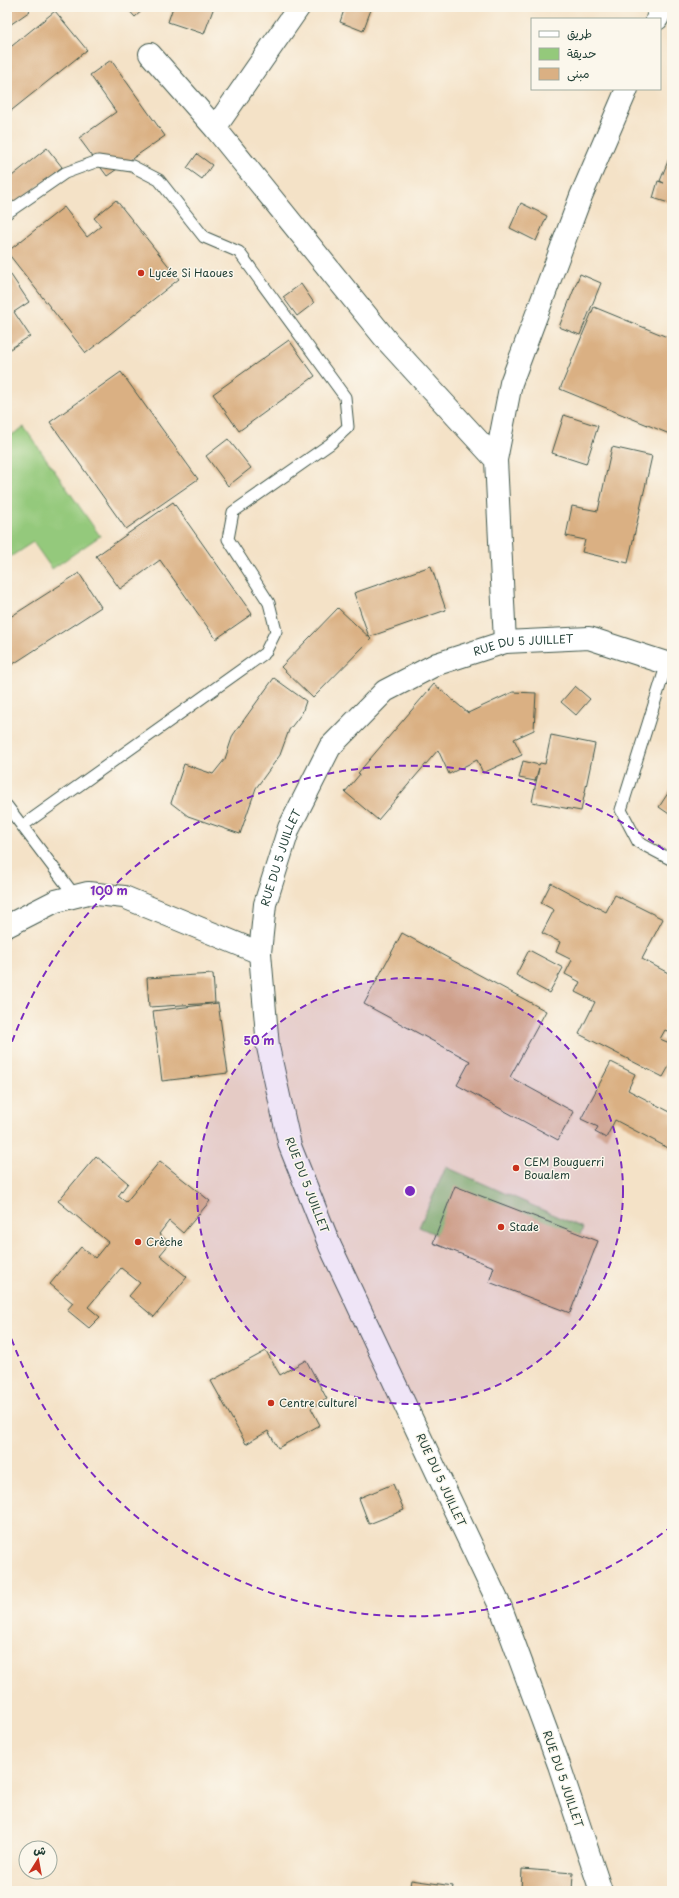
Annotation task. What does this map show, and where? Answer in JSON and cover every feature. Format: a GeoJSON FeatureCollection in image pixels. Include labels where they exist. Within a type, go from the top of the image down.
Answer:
{"type":"FeatureCollection","features":[{"type":"Feature","properties":{"kind":"street"},"geometry":{"type":"LineString","coordinates":[[215,128],[299,7]]}},
{"type":"Feature","properties":{"kind":"street"},"geometry":{"type":"LineString","coordinates":[[657,18],[662,7]]}},
{"type":"Feature","properties":{"kind":"street"},"geometry":{"type":"LineString","coordinates":[[150,54],[215,128],[388,342],[496,460]]}},
{"type":"Feature","properties":{"kind":"street"},"geometry":{"type":"LineString","coordinates":[[505,642],[496,460],[511,383],[581,196],[627,90]]}},
{"type":"Feature","properties":{"kind":"street","name":"RUE DU 5 JUILLET"},"geometry":{"type":"LineString","coordinates":[[602,1891],[559,1765],[501,1608],[330,1246],[290,1146],[268,1047],[260,953],[265,904],[289,828],[330,747],[385,691],[437,664],[505,642],[589,638],[670,664]]}},
{"type":"Feature","properties":{"kind":"street"},"geometry":{"type":"LineString","coordinates":[[7,926],[56,901],[88,893],[124,897],[260,953]]}},
{"type":"Feature","properties":{"kind":"lane"},"geometry":{"type":"LineString","coordinates":[[7,213],[65,173],[98,161],[132,166],[160,180],[204,237],[239,252],[345,397],[348,427],[330,444],[233,512],[228,539],[268,603],[276,632],[265,654],[22,826]]}},
{"type":"Feature","properties":{"kind":"lane"},"geometry":{"type":"LineString","coordinates":[[670,664],[621,810],[638,842],[672,860]]}},
{"type":"Feature","properties":{"kind":"lane"},"geometry":{"type":"LineString","coordinates":[[7,806],[75,896]]}},
{"type":"Feature","properties":{"kind":"green space"},"geometry":{"type":"Polygon","coordinates":[[[24,427],[100,536],[52,569],[33,542],[7,559],[7,438],[24,427]]]}},
{"type":"Feature","properties":{"kind":"green space","name":"Stade"},"geometry":{"type":"Polygon","coordinates":[[[446,1167],[583,1228],[556,1288],[419,1227],[446,1167]]]}},
{"type":"Feature","properties":{"kind":"building"},"geometry":{"type":"Polygon","coordinates":[[[7,7],[28,7],[30,11],[7,27],[7,7]]]}},
{"type":"Feature","properties":{"kind":"building"},"geometry":{"type":"Polygon","coordinates":[[[126,7],[146,7],[135,17],[126,7]]]}},
{"type":"Feature","properties":{"kind":"building"},"geometry":{"type":"Polygon","coordinates":[[[173,7],[214,7],[204,34],[168,22],[173,7]]]}},
{"type":"Feature","properties":{"kind":"building"},"geometry":{"type":"Polygon","coordinates":[[[345,7],[372,7],[363,31],[340,22],[345,7]]]}},
{"type":"Feature","properties":{"kind":"building"},"geometry":{"type":"Polygon","coordinates":[[[55,11],[87,50],[7,114],[7,50],[55,11]]]}},
{"type":"Feature","properties":{"kind":"building"},"geometry":{"type":"Polygon","coordinates":[[[111,60],[165,136],[107,176],[79,138],[116,112],[90,75],[111,60]]]}},
{"type":"Feature","properties":{"kind":"building"},"geometry":{"type":"Polygon","coordinates":[[[47,148],[62,167],[7,211],[7,180],[47,148]]]}},
{"type":"Feature","properties":{"kind":"building"},"geometry":{"type":"Polygon","coordinates":[[[672,151],[672,204],[653,198],[658,181],[664,183],[660,181],[672,151]]]}},
{"type":"Feature","properties":{"kind":"building"},"geometry":{"type":"Polygon","coordinates":[[[197,154],[212,165],[202,179],[187,168],[197,154]]]}},
{"type":"Feature","properties":{"kind":"building"},"geometry":{"type":"Polygon","coordinates":[[[116,200],[179,279],[86,353],[7,252],[64,207],[87,237],[101,226],[94,218],[116,200]]]}},
{"type":"Feature","properties":{"kind":"building"},"geometry":{"type":"Polygon","coordinates":[[[521,203],[547,216],[536,241],[510,228],[521,203]]]}},
{"type":"Feature","properties":{"kind":"building"},"geometry":{"type":"Polygon","coordinates":[[[7,269],[29,302],[14,312],[30,336],[7,351],[7,269]]]}},
{"type":"Feature","properties":{"kind":"building"},"geometry":{"type":"Polygon","coordinates":[[[580,274],[601,283],[580,335],[559,327],[580,274]]]}},
{"type":"Feature","properties":{"kind":"building"},"geometry":{"type":"Polygon","coordinates":[[[301,284],[314,303],[297,316],[283,297],[301,284]]]}},
{"type":"Feature","properties":{"kind":"building"},"geometry":{"type":"Polygon","coordinates":[[[594,307],[672,339],[672,435],[560,389],[594,307]]]}},
{"type":"Feature","properties":{"kind":"building"},"geometry":{"type":"Polygon","coordinates":[[[289,340],[315,376],[239,431],[213,394],[289,340]]]}},
{"type":"Feature","properties":{"kind":"building"},"geometry":{"type":"Polygon","coordinates":[[[121,372],[198,479],[126,529],[50,422],[121,372]]]}},
{"type":"Feature","properties":{"kind":"building"},"geometry":{"type":"Polygon","coordinates":[[[564,415],[598,426],[586,464],[552,453],[564,415]]]}},
{"type":"Feature","properties":{"kind":"building"},"geometry":{"type":"Polygon","coordinates":[[[228,439],[251,468],[228,486],[206,456],[228,439]]]}},
{"type":"Feature","properties":{"kind":"building"},"geometry":{"type":"Polygon","coordinates":[[[612,447],[652,456],[628,563],[582,552],[585,540],[566,536],[572,506],[598,511],[612,447]]]}},
{"type":"Feature","properties":{"kind":"building"},"geometry":{"type":"Polygon","coordinates":[[[173,502],[252,614],[216,639],[160,560],[120,589],[96,556],[173,502]]]}},
{"type":"Feature","properties":{"kind":"building"},"geometry":{"type":"Polygon","coordinates":[[[431,566],[446,610],[369,637],[354,593],[431,566]]]}},
{"type":"Feature","properties":{"kind":"building"},"geometry":{"type":"Polygon","coordinates":[[[79,573],[101,607],[7,668],[7,619],[79,573]]]}},
{"type":"Feature","properties":{"kind":"building"},"geometry":{"type":"Polygon","coordinates":[[[338,608],[371,639],[313,698],[281,667],[338,608]]]}},
{"type":"Feature","properties":{"kind":"building"},"geometry":{"type":"Polygon","coordinates":[[[274,678],[306,701],[302,713],[289,730],[280,755],[256,788],[240,834],[188,816],[171,803],[184,764],[213,774],[225,759],[233,735],[274,678]]]}},
{"type":"Feature","properties":{"kind":"building"},"geometry":{"type":"Polygon","coordinates":[[[434,684],[468,713],[513,692],[536,693],[534,730],[514,739],[522,755],[483,773],[477,760],[449,774],[438,750],[378,820],[345,792],[360,774],[358,773],[434,684]]]}},
{"type":"Feature","properties":{"kind":"building"},"geometry":{"type":"Polygon","coordinates":[[[575,686],[590,699],[576,715],[561,702],[575,686]]]}},
{"type":"Feature","properties":{"kind":"building"},"geometry":{"type":"Polygon","coordinates":[[[551,735],[595,744],[581,811],[532,802],[539,768],[535,781],[519,778],[523,761],[539,765],[540,763],[545,764],[551,735]]]}},
{"type":"Feature","properties":{"kind":"building"},"geometry":{"type":"Polygon","coordinates":[[[672,787],[672,816],[659,807],[672,787]]]}},
{"type":"Feature","properties":{"kind":"building"},"geometry":{"type":"Polygon","coordinates":[[[551,883],[606,912],[615,895],[663,919],[642,959],[672,975],[672,1033],[665,1030],[660,1039],[672,1044],[672,1061],[663,1077],[579,1034],[595,1002],[575,992],[580,982],[565,974],[572,960],[556,952],[560,942],[542,933],[554,910],[541,903],[551,883]]]}},
{"type":"Feature","properties":{"kind":"building"},"geometry":{"type":"Polygon","coordinates":[[[402,933],[546,1011],[510,1077],[574,1112],[558,1140],[457,1085],[470,1061],[364,1004],[402,933]]]}},
{"type":"Feature","properties":{"kind":"building"},"geometry":{"type":"Polygon","coordinates":[[[529,950],[563,968],[549,993],[516,975],[529,950]]]}},
{"type":"Feature","properties":{"kind":"building"},"geometry":{"type":"Polygon","coordinates":[[[213,974],[215,1003],[149,1007],[147,978],[213,974]]]}},
{"type":"Feature","properties":{"kind":"building"},"geometry":{"type":"Polygon","coordinates":[[[218,1003],[228,1073],[162,1081],[153,1011],[218,1003]]]}},
{"type":"Feature","properties":{"kind":"building"},"geometry":{"type":"Polygon","coordinates":[[[611,1062],[635,1074],[628,1090],[672,1113],[672,1150],[615,1120],[606,1138],[595,1132],[598,1127],[581,1119],[611,1062]]]}},
{"type":"Feature","properties":{"kind":"building","name":"Crèche"},"geometry":{"type":"Polygon","coordinates":[[[96,1156],[128,1183],[118,1196],[126,1202],[160,1161],[210,1201],[183,1233],[169,1221],[159,1234],[170,1243],[160,1255],[187,1277],[154,1317],[129,1296],[140,1283],[121,1268],[88,1307],[100,1317],[89,1328],[67,1310],[73,1303],[50,1284],[81,1247],[95,1258],[108,1242],[58,1201],[96,1156]]]}},
{"type":"Feature","properties":{"kind":"building","name":"Stade"},"geometry":{"type":"Polygon","coordinates":[[[455,1186],[598,1241],[570,1313],[489,1282],[494,1267],[433,1243],[455,1186]]]}},
{"type":"Feature","properties":{"kind":"building","name":"Centre culturel"},"geometry":{"type":"Polygon","coordinates":[[[266,1351],[280,1375],[306,1360],[327,1399],[311,1408],[320,1425],[278,1448],[268,1431],[246,1444],[211,1381],[266,1351]]]}},
{"type":"Feature","properties":{"kind":"building"},"geometry":{"type":"Polygon","coordinates":[[[393,1484],[404,1510],[369,1524],[359,1498],[393,1484]]]}},
{"type":"Feature","properties":{"kind":"building"},"geometry":{"type":"Polygon","coordinates":[[[522,1869],[573,1873],[572,1891],[521,1891],[522,1869]]]}},
{"type":"Feature","properties":{"kind":"building"},"geometry":{"type":"Polygon","coordinates":[[[411,1880],[453,1886],[452,1891],[409,1891],[411,1880]]]}},
{"type":"Feature","properties":{"kind":"place","name":"Lycée Si Haoues"},"geometry":{"type":"Point","coordinates":[141,273]}},
{"type":"Feature","properties":{"kind":"place","name":"CEM Bouguerri Boualem"},"geometry":{"type":"Point","coordinates":[516,1168]}},
{"type":"Feature","properties":{"kind":"place","name":"Stade"},"geometry":{"type":"Point","coordinates":[501,1227]}},
{"type":"Feature","properties":{"kind":"place","name":"Crèche"},"geometry":{"type":"Point","coordinates":[138,1242]}},
{"type":"Feature","properties":{"kind":"place","name":"Centre culturel"},"geometry":{"type":"Point","coordinates":[271,1403]}}]}
